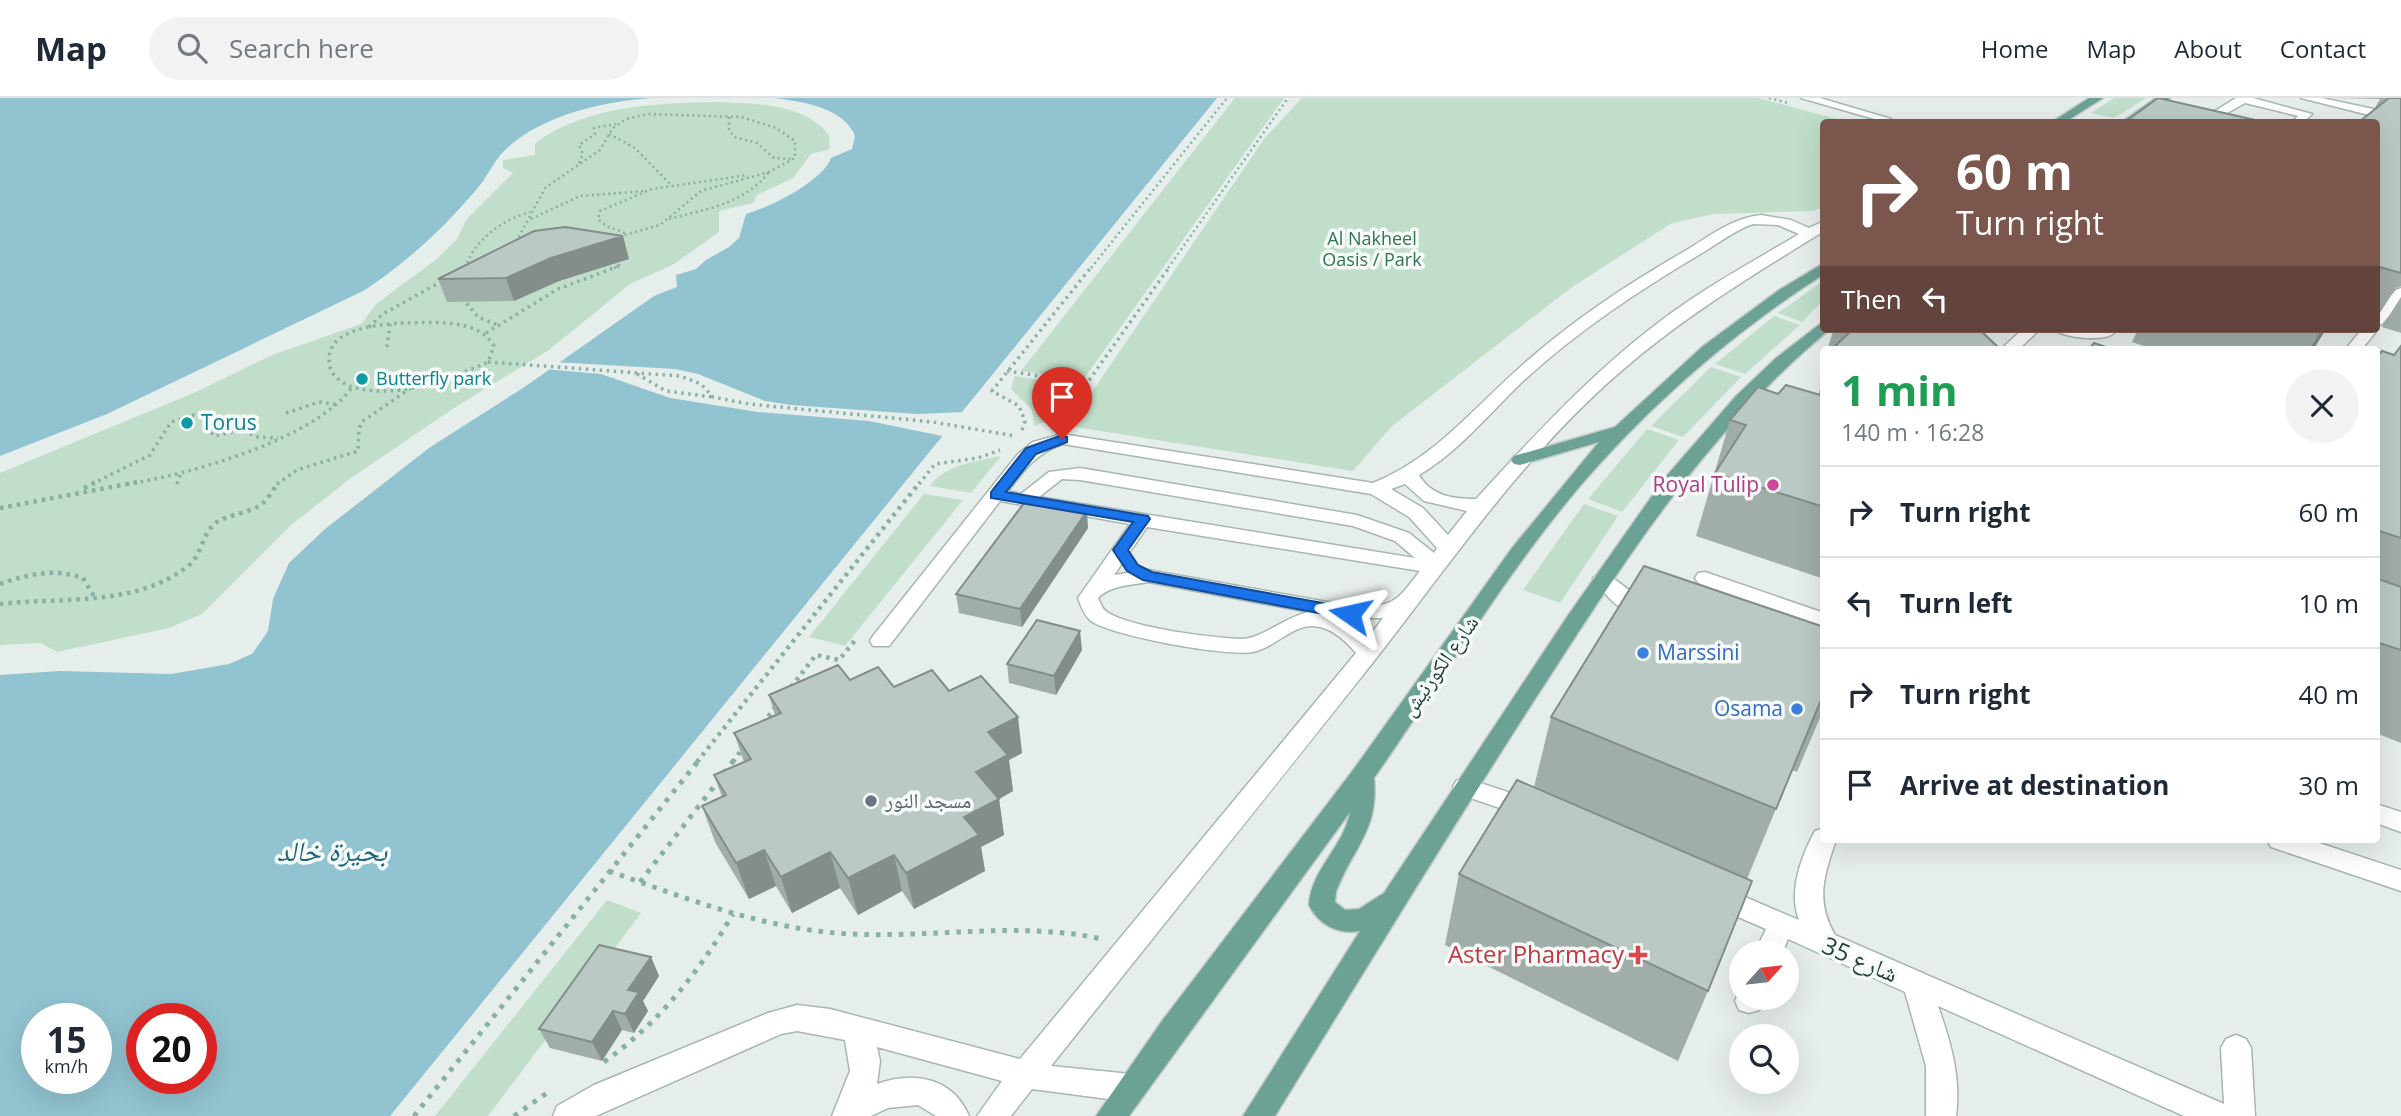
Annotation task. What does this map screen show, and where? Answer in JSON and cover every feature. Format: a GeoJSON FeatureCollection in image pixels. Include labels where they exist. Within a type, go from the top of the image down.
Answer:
{"type":"FeatureCollection","features":[{"type":"Feature","properties":{"kind":"main road"},"geometry":{"type":"LineString","coordinates":[[2063,119],[2097,98]]}},
{"type":"Feature","properties":{"kind":"main road"},"geometry":{"type":"LineString","coordinates":[[2133,119],[2160,101]]}},
{"type":"Feature","properties":{"kind":"main road","name":"شارع الكورنيش"},"geometry":{"type":"LineString","coordinates":[[1111,1116],[1362,776],[1543,521],[1622,430],[1727,334],[1820,270]]}},
{"type":"Feature","properties":{"kind":"main road"},"geometry":{"type":"LineString","coordinates":[[1258,1116],[1465,787],[1603,578],[1665,490],[1820,330]]}},
{"type":"Feature","properties":{"kind":"main road"},"geometry":{"type":"LineString","coordinates":[[1520,460],[1622,430]]}},
{"type":"Feature","properties":{"kind":"main road"},"geometry":{"type":"LineString","coordinates":[[1362,776],[1365,801],[1361,825],[1323,887],[1322,905],[1336,919],[1359,922],[1381,909],[1404,885]]}},
{"type":"Feature","properties":{"kind":"street"},"geometry":{"type":"LineString","coordinates":[[1807,98],[1882,119]]}},
{"type":"Feature","properties":{"kind":"street"},"geometry":{"type":"LineString","coordinates":[[2212,98],[2233,103]]}},
{"type":"Feature","properties":{"kind":"street"},"geometry":{"type":"LineString","coordinates":[[2307,98],[2401,119]]}},
{"type":"Feature","properties":{"kind":"street"},"geometry":{"type":"LineString","coordinates":[[2356,119],[2381,98]]}},
{"type":"Feature","properties":{"kind":"street"},"geometry":{"type":"LineString","coordinates":[[1869,99],[1869,107],[1886,119]]}},
{"type":"Feature","properties":{"kind":"street"},"geometry":{"type":"LineString","coordinates":[[2209,119],[2233,103],[2248,100],[2306,114],[2301,119]]}},
{"type":"Feature","properties":{"kind":"street"},"geometry":{"type":"LineString","coordinates":[[2160,101],[2204,119]]}},
{"type":"Feature","properties":{"kind":"street"},"geometry":{"type":"LineString","coordinates":[[1375,489],[1409,475],[1544,355],[1616,301],[1680,259],[1748,222],[1780,222],[1815,229]]}},
{"type":"Feature","properties":{"kind":"street"},"geometry":{"type":"LineString","coordinates":[[992,1116],[1368,653],[1481,505],[1520,460],[1583,396],[1654,335],[1704,298],[1815,229]]}},
{"type":"Feature","properties":{"kind":"street"},"geometry":{"type":"LineString","coordinates":[[2380,317],[2401,293]]}},
{"type":"Feature","properties":{"kind":"street"},"geometry":{"type":"LineString","coordinates":[[2013,346],[2027,333]]}},
{"type":"Feature","properties":{"kind":"street"},"geometry":{"type":"LineString","coordinates":[[2090,346],[2106,333]]}},
{"type":"Feature","properties":{"kind":"street"},"geometry":{"type":"LineString","coordinates":[[881,641],[1031,451],[1050,442],[1075,439],[1375,489],[1415,510],[1431,523],[1439,559]]}},
{"type":"Feature","properties":{"kind":"street"},"geometry":{"type":"LineString","coordinates":[[1026,500],[1046,478],[1069,472],[1357,521],[1402,537],[1439,559]]}},
{"type":"Feature","properties":{"kind":"street"},"geometry":{"type":"LineString","coordinates":[[1409,475],[1419,490],[1440,501],[1481,505]]}},
{"type":"Feature","properties":{"kind":"street"},"geometry":{"type":"LineString","coordinates":[[996,495],[1371,559],[1439,559]]}},
{"type":"Feature","properties":{"kind":"street"},"geometry":{"type":"LineString","coordinates":[[1143,519],[1091,591],[1089,605],[1094,612],[1110,622],[1227,645],[1254,645],[1266,642],[1282,629],[1323,614]]}},
{"type":"Feature","properties":{"kind":"street"},"geometry":{"type":"LineString","coordinates":[[1120,550],[1132,568],[1148,576],[1260,596],[1323,614],[1364,614],[1401,607]]}},
{"type":"Feature","properties":{"kind":"street"},"geometry":{"type":"LineString","coordinates":[[1371,559],[1404,577],[1415,589]]}},
{"type":"Feature","properties":{"kind":"street"},"geometry":{"type":"LineString","coordinates":[[1091,591],[1112,582],[1148,576]]}},
{"type":"Feature","properties":{"kind":"street"},"geometry":{"type":"LineString","coordinates":[[1603,578],[1621,597],[1663,622]]}},
{"type":"Feature","properties":{"kind":"street"},"geometry":{"type":"LineString","coordinates":[[1705,578],[1820,620]]}},
{"type":"Feature","properties":{"kind":"street"},"geometry":{"type":"LineString","coordinates":[[1260,596],[1282,629]]}},
{"type":"Feature","properties":{"kind":"street"},"geometry":{"type":"LineString","coordinates":[[1323,614],[1349,631],[1368,653]]}},
{"type":"Feature","properties":{"kind":"street"},"geometry":{"type":"LineString","coordinates":[[1465,787],[1499,796],[1557,822]]}},
{"type":"Feature","properties":{"kind":"street"},"geometry":{"type":"LineString","coordinates":[[2380,814],[2401,822]]}},
{"type":"Feature","properties":{"kind":"street"},"geometry":{"type":"LineString","coordinates":[[1822,843],[1806,888],[1807,908],[1826,946]]}},
{"type":"Feature","properties":{"kind":"street"},"geometry":{"type":"LineString","coordinates":[[2289,843],[2401,881]]}},
{"type":"Feature","properties":{"kind":"street","name":"شارع 35"},"geometry":{"type":"LineString","coordinates":[[1693,885],[1826,946],[2218,1116]]}},
{"type":"Feature","properties":{"kind":"street"},"geometry":{"type":"LineString","coordinates":[[1774,940],[1781,925]]}},
{"type":"Feature","properties":{"kind":"street"},"geometry":{"type":"LineString","coordinates":[[1917,985],[1942,1075],[1944,1101],[1941,1116]]}},
{"type":"Feature","properties":{"kind":"street"},"geometry":{"type":"LineString","coordinates":[[568,1116],[605,1095],[778,1022],[814,1018],[1025,1073],[1077,1084],[1131,1088]]}},
{"type":"Feature","properties":{"kind":"street"},"geometry":{"type":"LineString","coordinates":[[845,1115],[865,1079],[867,1060],[855,1029]]}},
{"type":"Feature","properties":{"kind":"street"},"geometry":{"type":"LineString","coordinates":[[2236,1048],[2240,1116]]}},
{"type":"Feature","properties":{"kind":"street"},"geometry":{"type":"LineString","coordinates":[[845,1115],[875,1097],[902,1090],[929,1093],[949,1107],[954,1116]]}},
{"type":"Feature","properties":{"kind":"path"},"geometry":{"type":"LineString","coordinates":[[1012,443],[1025,421],[1024,414],[1013,400],[992,391],[1227,98]]}},
{"type":"Feature","properties":{"kind":"path"},"geometry":{"type":"LineString","coordinates":[[579,163],[583,154],[579,145],[581,141],[595,134],[594,128],[656,114],[729,117],[779,128],[795,141],[795,159]]}},
{"type":"Feature","properties":{"kind":"path"},"geometry":{"type":"LineString","coordinates":[[729,117],[729,129],[734,137],[757,143],[774,158],[795,159]]}},
{"type":"Feature","properties":{"kind":"path"},"geometry":{"type":"LineString","coordinates":[[513,246],[531,219],[530,212],[538,197],[564,170],[606,146],[609,134],[617,124]]}},
{"type":"Feature","properties":{"kind":"path"},"geometry":{"type":"LineString","coordinates":[[609,134],[621,138],[656,165],[671,185]]}},
{"type":"Feature","properties":{"kind":"path"},"geometry":{"type":"LineString","coordinates":[[609,242],[660,225],[688,198],[701,191],[769,172],[795,159]]}},
{"type":"Feature","properties":{"kind":"path"},"geometry":{"type":"LineString","coordinates":[[668,219],[744,196],[762,183],[769,172]]}},
{"type":"Feature","properties":{"kind":"path"},"geometry":{"type":"LineString","coordinates":[[628,234],[606,226],[597,215],[620,199],[646,191],[671,185],[762,174]]}},
{"type":"Feature","properties":{"kind":"path"},"geometry":{"type":"LineString","coordinates":[[531,219],[553,214],[583,195],[607,195],[627,189],[646,191]]}},
{"type":"Feature","properties":{"kind":"path"},"geometry":{"type":"LineString","coordinates":[[475,265],[465,270],[471,256],[495,228],[505,221],[530,212]]}},
{"type":"Feature","properties":{"kind":"path"},"geometry":{"type":"LineString","coordinates":[[486,333],[558,289],[619,266],[621,259],[618,252]]}},
{"type":"Feature","properties":{"kind":"path"},"geometry":{"type":"LineString","coordinates":[[368,327],[383,314],[454,275]]}},
{"type":"Feature","properties":{"kind":"path"},"geometry":{"type":"LineString","coordinates":[[467,290],[461,296],[466,305],[478,317],[500,326]]}},
{"type":"Feature","properties":{"kind":"path"},"geometry":{"type":"LineString","coordinates":[[387,347],[390,324]]}},
{"type":"Feature","properties":{"kind":"path"},"geometry":{"type":"LineString","coordinates":[[488,362],[495,347],[486,333],[461,325],[390,324],[368,327],[338,339],[331,347],[330,368],[339,380],[352,387],[373,390],[412,387],[456,377],[488,362],[600,368],[692,379],[713,397]]}},
{"type":"Feature","properties":{"kind":"path"},"geometry":{"type":"LineString","coordinates":[[1007,371],[1087,383]]}},
{"type":"Feature","properties":{"kind":"path"},"geometry":{"type":"LineString","coordinates":[[636,374],[666,390],[787,409],[959,426],[1050,442]]}},
{"type":"Feature","properties":{"kind":"path"},"geometry":{"type":"LineString","coordinates":[[0,508],[180,475],[239,455],[278,438],[336,405],[352,387]]}},
{"type":"Feature","properties":{"kind":"path"},"geometry":{"type":"LineString","coordinates":[[0,604],[43,598],[95,598],[127,594],[172,578],[201,552],[203,539],[218,522],[262,504],[281,479],[297,470],[358,451],[359,428],[363,421],[412,387]]}},
{"type":"Feature","properties":{"kind":"path"},"geometry":{"type":"LineString","coordinates":[[286,413],[320,402],[336,405]]}},
{"type":"Feature","properties":{"kind":"path"},"geometry":{"type":"LineString","coordinates":[[76,492],[150,455],[163,431],[177,419],[211,416],[210,431],[214,436],[243,430],[256,437],[278,438]]}},
{"type":"Feature","properties":{"kind":"path"},"geometry":{"type":"LineString","coordinates":[[414,1116],[935,464],[978,458],[1002,449]]}},
{"type":"Feature","properties":{"kind":"path"},"geometry":{"type":"LineString","coordinates":[[177,484],[180,475]]}},
{"type":"Feature","properties":{"kind":"path"},"geometry":{"type":"LineString","coordinates":[[0,584],[40,572],[61,571],[83,579],[95,598]]}},
{"type":"Feature","properties":{"kind":"path"},"geometry":{"type":"LineString","coordinates":[[609,871],[733,914],[787,927],[834,933],[971,934],[1027,930],[1080,933],[1130,947]]}},
{"type":"Feature","properties":{"kind":"path"},"geometry":{"type":"LineString","coordinates":[[600,1065],[645,1032],[679,998],[708,957],[733,914]]}},
{"type":"Feature","properties":{"kind":"path"},"geometry":{"type":"LineString","coordinates":[[514,1116],[553,1090]]}},
{"type":"Feature","properties":{"kind":"green space"},"geometry":{"type":"Polygon","coordinates":[[[1235,98],[1284,98],[1083,380],[1021,371],[1235,98]]]}},
{"type":"Feature","properties":{"kind":"green space","name":"Al Nakheel Oasis / Park"},"geometry":{"type":"Polygon","coordinates":[[[1302,98],[1758,98],[1837,119],[1820,119],[1820,208],[1813,211],[1713,214],[1672,223],[1572,287],[1392,426],[1353,471],[1069,426],[1264,139],[1302,98]]]}},
{"type":"Feature","properties":{"kind":"green space"},"geometry":{"type":"Polygon","coordinates":[[[2114,98],[2146,98],[2114,118],[2091,113],[2114,98]]]}},
{"type":"Feature","properties":{"kind":"green space","name":"Butterfly park"},"geometry":{"type":"Polygon","coordinates":[[[719,102],[779,107],[793,111],[819,124],[829,135],[830,149],[811,154],[793,178],[757,195],[753,203],[719,211],[719,232],[674,264],[630,284],[549,350],[454,408],[351,478],[291,525],[202,614],[169,628],[57,652],[41,643],[0,645],[0,473],[196,392],[272,355],[361,324],[376,304],[438,258],[457,239],[466,220],[513,173],[503,168],[503,160],[535,155],[535,143],[556,130],[577,121],[624,109],[672,103],[719,102]]]}},
{"type":"Feature","properties":{"kind":"green space"},"geometry":{"type":"Polygon","coordinates":[[[1820,283],[1820,303],[1802,322],[1778,313],[1820,283]]]}},
{"type":"Feature","properties":{"kind":"green space"},"geometry":{"type":"Polygon","coordinates":[[[1774,316],[1800,325],[1745,374],[1715,364],[1774,316]]]}},
{"type":"Feature","properties":{"kind":"green space"},"geometry":{"type":"Polygon","coordinates":[[[1711,367],[1741,377],[1683,437],[1651,426],[1711,367]]]}},
{"type":"Feature","properties":{"kind":"green space"},"geometry":{"type":"Polygon","coordinates":[[[1015,376],[1077,385],[1054,419],[1034,426],[1032,410],[1011,389],[1015,376]]]}},
{"type":"Feature","properties":{"kind":"green space"},"geometry":{"type":"Polygon","coordinates":[[[1647,429],[1679,440],[1622,512],[1588,499],[1647,429]]]}},
{"type":"Feature","properties":{"kind":"green space"},"geometry":{"type":"Polygon","coordinates":[[[1001,456],[971,493],[930,486],[953,468],[1001,456]]]}},
{"type":"Feature","properties":{"kind":"green space"},"geometry":{"type":"Polygon","coordinates":[[[924,494],[963,500],[845,646],[809,637],[924,494]]]}},
{"type":"Feature","properties":{"kind":"green space"},"geometry":{"type":"Polygon","coordinates":[[[1584,504],[1618,516],[1560,603],[1523,590],[1584,504]]]}},
{"type":"Feature","properties":{"kind":"green space"},"geometry":{"type":"Polygon","coordinates":[[[607,900],[641,913],[488,1116],[435,1116],[607,900]]]}},
{"type":"Feature","properties":{"kind":"water"},"geometry":{"type":"Polygon","coordinates":[[[0,98],[653,98],[615,102],[574,112],[536,128],[504,151],[480,185],[438,231],[396,268],[365,290],[107,414],[0,456],[0,98]]]}},
{"type":"Feature","properties":{"kind":"water","name":"بحيرة خالد"},"geometry":{"type":"Polygon","coordinates":[[[773,98],[1217,98],[390,1116],[0,1116],[0,675],[60,671],[171,674],[229,664],[252,654],[268,631],[273,599],[289,563],[325,529],[429,448],[523,388],[654,296],[677,287],[676,275],[696,269],[739,238],[746,214],[794,192],[818,176],[831,158],[852,149],[855,136],[849,126],[831,112],[808,104],[773,98]]]}},
{"type":"Feature","properties":{"kind":"pier"},"geometry":{"type":"Polygon","coordinates":[[[554,362],[675,369],[698,374],[765,401],[791,405],[917,414],[965,412],[947,437],[869,421],[758,412],[670,398],[601,374],[543,369],[554,362]]]}},
{"type":"Feature","properties":{"kind":"building"},"geometry":{"type":"Polygon","coordinates":[[[2158,98],[2251,119],[2129,119],[2158,98]]]}},
{"type":"Feature","properties":{"kind":"building"},"geometry":{"type":"Polygon","coordinates":[[[2389,98],[2401,98],[2401,273],[2380,267],[2380,119],[2363,119],[2389,98]]]}},
{"type":"Feature","properties":{"kind":"building"},"geometry":{"type":"Polygon","coordinates":[[[565,227],[623,236],[551,258],[506,278],[438,279],[534,231],[565,227]]]}},
{"type":"Feature","properties":{"kind":"building"},"geometry":{"type":"Polygon","coordinates":[[[1849,333],[1983,333],[1997,346],[1835,346],[1849,333]]]}},
{"type":"Feature","properties":{"kind":"building"},"geometry":{"type":"Polygon","coordinates":[[[2401,346],[2401,538],[2380,531],[2380,353],[2382,351],[2394,355],[2401,346]]]}},
{"type":"Feature","properties":{"kind":"building"},"geometry":{"type":"Polygon","coordinates":[[[1786,385],[1820,395],[1820,506],[1715,473],[1746,425],[1730,420],[1758,387],[1778,394],[1786,385]]]}},
{"type":"Feature","properties":{"kind":"building"},"geometry":{"type":"Polygon","coordinates":[[[1027,499],[1087,511],[1020,609],[956,594],[1027,499]]]}},
{"type":"Feature","properties":{"kind":"building"},"geometry":{"type":"Polygon","coordinates":[[[1644,566],[1820,626],[1820,702],[1776,809],[1551,717],[1644,566]]]}},
{"type":"Feature","properties":{"kind":"building"},"geometry":{"type":"Polygon","coordinates":[[[2380,579],[2401,587],[2401,650],[2380,643],[2380,579]]]}},
{"type":"Feature","properties":{"kind":"building"},"geometry":{"type":"Polygon","coordinates":[[[1037,620],[1080,631],[1054,676],[1007,664],[1037,620]]]}},
{"type":"Feature","properties":{"kind":"building","name":"مسجد النور"},"geometry":{"type":"Polygon","coordinates":[[[838,665],[850,680],[878,667],[894,687],[932,670],[949,691],[981,676],[1018,717],[988,732],[1008,755],[976,772],[999,799],[964,817],[979,835],[906,873],[894,855],[848,878],[830,852],[781,877],[764,850],[736,863],[702,806],[726,795],[714,775],[751,759],[734,733],[781,713],[769,695],[838,665]]]}},
{"type":"Feature","properties":{"kind":"building"},"geometry":{"type":"Polygon","coordinates":[[[1517,780],[1752,881],[1708,991],[1459,874],[1517,780]]]}},
{"type":"Feature","properties":{"kind":"building"},"geometry":{"type":"Polygon","coordinates":[[[599,945],[651,957],[628,990],[639,992],[625,1014],[613,1011],[592,1042],[539,1029],[599,945]]]}},
{"type":"Feature","properties":{"kind":"place","name":"Butterfly park"},"geometry":{"type":"Point","coordinates":[362,379]}},
{"type":"Feature","properties":{"kind":"place","name":"Torus"},"geometry":{"type":"Point","coordinates":[187,423]}},
{"type":"Feature","properties":{"kind":"place","name":"Royal Tulip"},"geometry":{"type":"Point","coordinates":[1773,485]}},
{"type":"Feature","properties":{"kind":"place","name":"Marssini"},"geometry":{"type":"Point","coordinates":[1643,653]}},
{"type":"Feature","properties":{"kind":"place","name":"Osama"},"geometry":{"type":"Point","coordinates":[1797,709]}},
{"type":"Feature","properties":{"kind":"place","name":"مسجد النور"},"geometry":{"type":"Point","coordinates":[871,801]}},
{"type":"Feature","properties":{"kind":"place","name":"Aster Pharmacy"},"geometry":{"type":"Point","coordinates":[1638,955]}},
{"type":"Feature","properties":{"kind":"route"},"geometry":{"type":"LineString","coordinates":[[1062,439],[1031,451],[996,495],[1143,519],[1120,550],[1132,568],[1148,576],[1350,614]]}}]}
